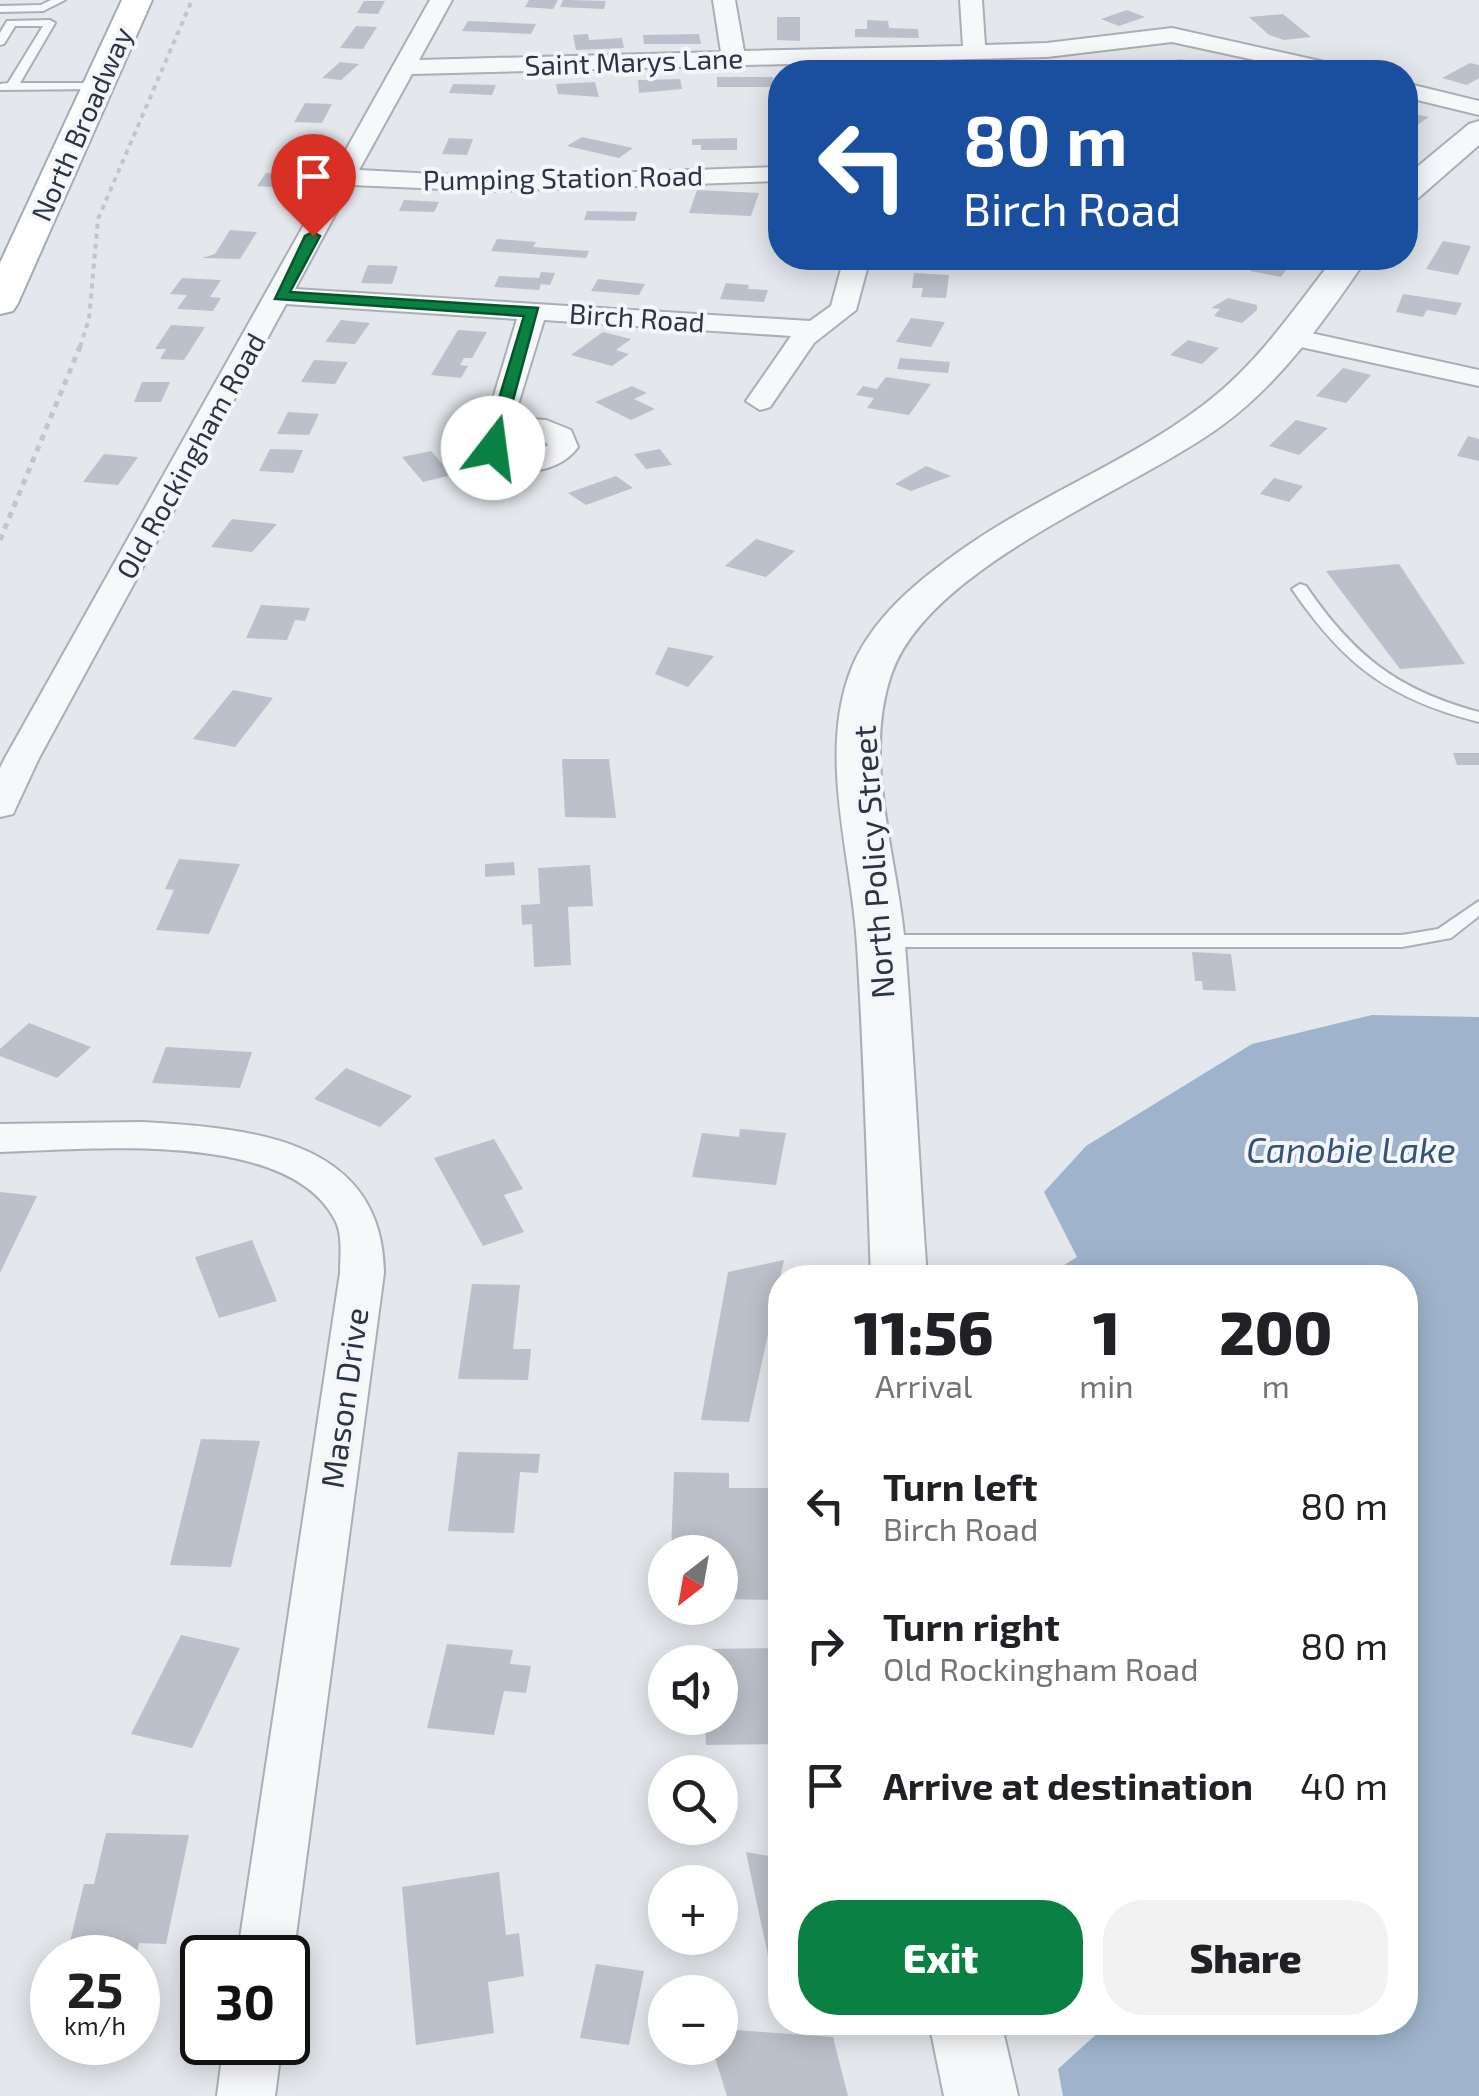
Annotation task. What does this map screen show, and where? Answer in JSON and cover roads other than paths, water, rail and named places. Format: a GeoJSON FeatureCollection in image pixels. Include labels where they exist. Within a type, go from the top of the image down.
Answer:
{"type":"FeatureCollection","features":[{"type":"Feature","properties":{"kind":"main road","name":"North Broadway"},"geometry":{"type":"LineString","coordinates":[[0,302],[138,0]]}},
{"type":"Feature","properties":{"kind":"street","name":"Old Rockingham Road"},"geometry":{"type":"LineString","coordinates":[[0,806],[22,758],[441,0]]}},
{"type":"Feature","properties":{"kind":"street"},"geometry":{"type":"LineString","coordinates":[[724,0],[734,60]]}},
{"type":"Feature","properties":{"kind":"street"},"geometry":{"type":"LineString","coordinates":[[970,0],[974,52]]}},
{"type":"Feature","properties":{"kind":"street","name":"Saint Marys Lane"},"geometry":{"type":"LineString","coordinates":[[406,66],[1067,49],[1189,26],[1299,60]]}},
{"type":"Feature","properties":{"kind":"street"},"geometry":{"type":"LineString","coordinates":[[1418,93],[1479,108]]}},
{"type":"Feature","properties":{"kind":"street"},"geometry":{"type":"LineString","coordinates":[[1418,183],[1479,130]]}},
{"type":"Feature","properties":{"kind":"street","name":"Pumping Station Road"},"geometry":{"type":"LineString","coordinates":[[345,177],[490,184],[768,174]]}},
{"type":"Feature","properties":{"kind":"street"},"geometry":{"type":"LineString","coordinates":[[760,401],[813,329],[835,318],[848,302],[855,270]]}},
{"type":"Feature","properties":{"kind":"street","name":"North Policy Street"},"geometry":{"type":"LineString","coordinates":[[898,1265],[881,941],[859,730],[870,672],[882,648],[911,614],[972,564],[1218,411],[1288,336],[1341,270]]}},
{"type":"Feature","properties":{"kind":"street","name":"Birch Road"},"geometry":{"type":"LineString","coordinates":[[280,296],[813,329]]}},
{"type":"Feature","properties":{"kind":"street"},"geometry":{"type":"LineString","coordinates":[[498,426],[532,312]]}},
{"type":"Feature","properties":{"kind":"street"},"geometry":{"type":"LineString","coordinates":[[1288,336],[1479,378]]}},
{"type":"Feature","properties":{"kind":"street","name":"Mason Drive"},"geometry":{"type":"LineString","coordinates":[[0,1138],[170,1137],[255,1148],[317,1172],[343,1195],[357,1218],[362,1274],[268,1935]]}},
{"type":"Feature","properties":{"kind":"street"},"geometry":{"type":"LineString","coordinates":[[968,2035],[982,2096]]}},
{"type":"Feature","properties":{"kind":"street"},"geometry":{"type":"LineString","coordinates":[[246,2096],[250,2065]]}},
{"type":"Feature","properties":{"kind":"lane"},"geometry":{"type":"LineString","coordinates":[[0,9],[43,8],[60,0]]}},
{"type":"Feature","properties":{"kind":"lane"},"geometry":{"type":"LineString","coordinates":[[0,42],[11,23],[50,23],[6,87]]}},
{"type":"Feature","properties":{"kind":"lane"},"geometry":{"type":"LineString","coordinates":[[6,87],[99,86]]}},
{"type":"Feature","properties":{"kind":"lane"},"geometry":{"type":"LineString","coordinates":[[1300,589],[1332,639],[1377,676],[1441,708],[1479,717]]}},
{"type":"Feature","properties":{"kind":"lane"},"geometry":{"type":"LineString","coordinates":[[881,941],[1402,941],[1444,934],[1479,907]]}},
{"type":"Feature","properties":{"kind":"water","name":"Canobie Lake"},"geometry":{"type":"Polygon","coordinates":[[[1372,1015],[1479,1017],[1479,2096],[1063,2096],[1058,2069],[1095,2035],[1418,2035],[1418,1265],[1064,1265],[1077,1257],[1044,1192],[1086,1146],[1252,1044],[1372,1015]]]}}]}
